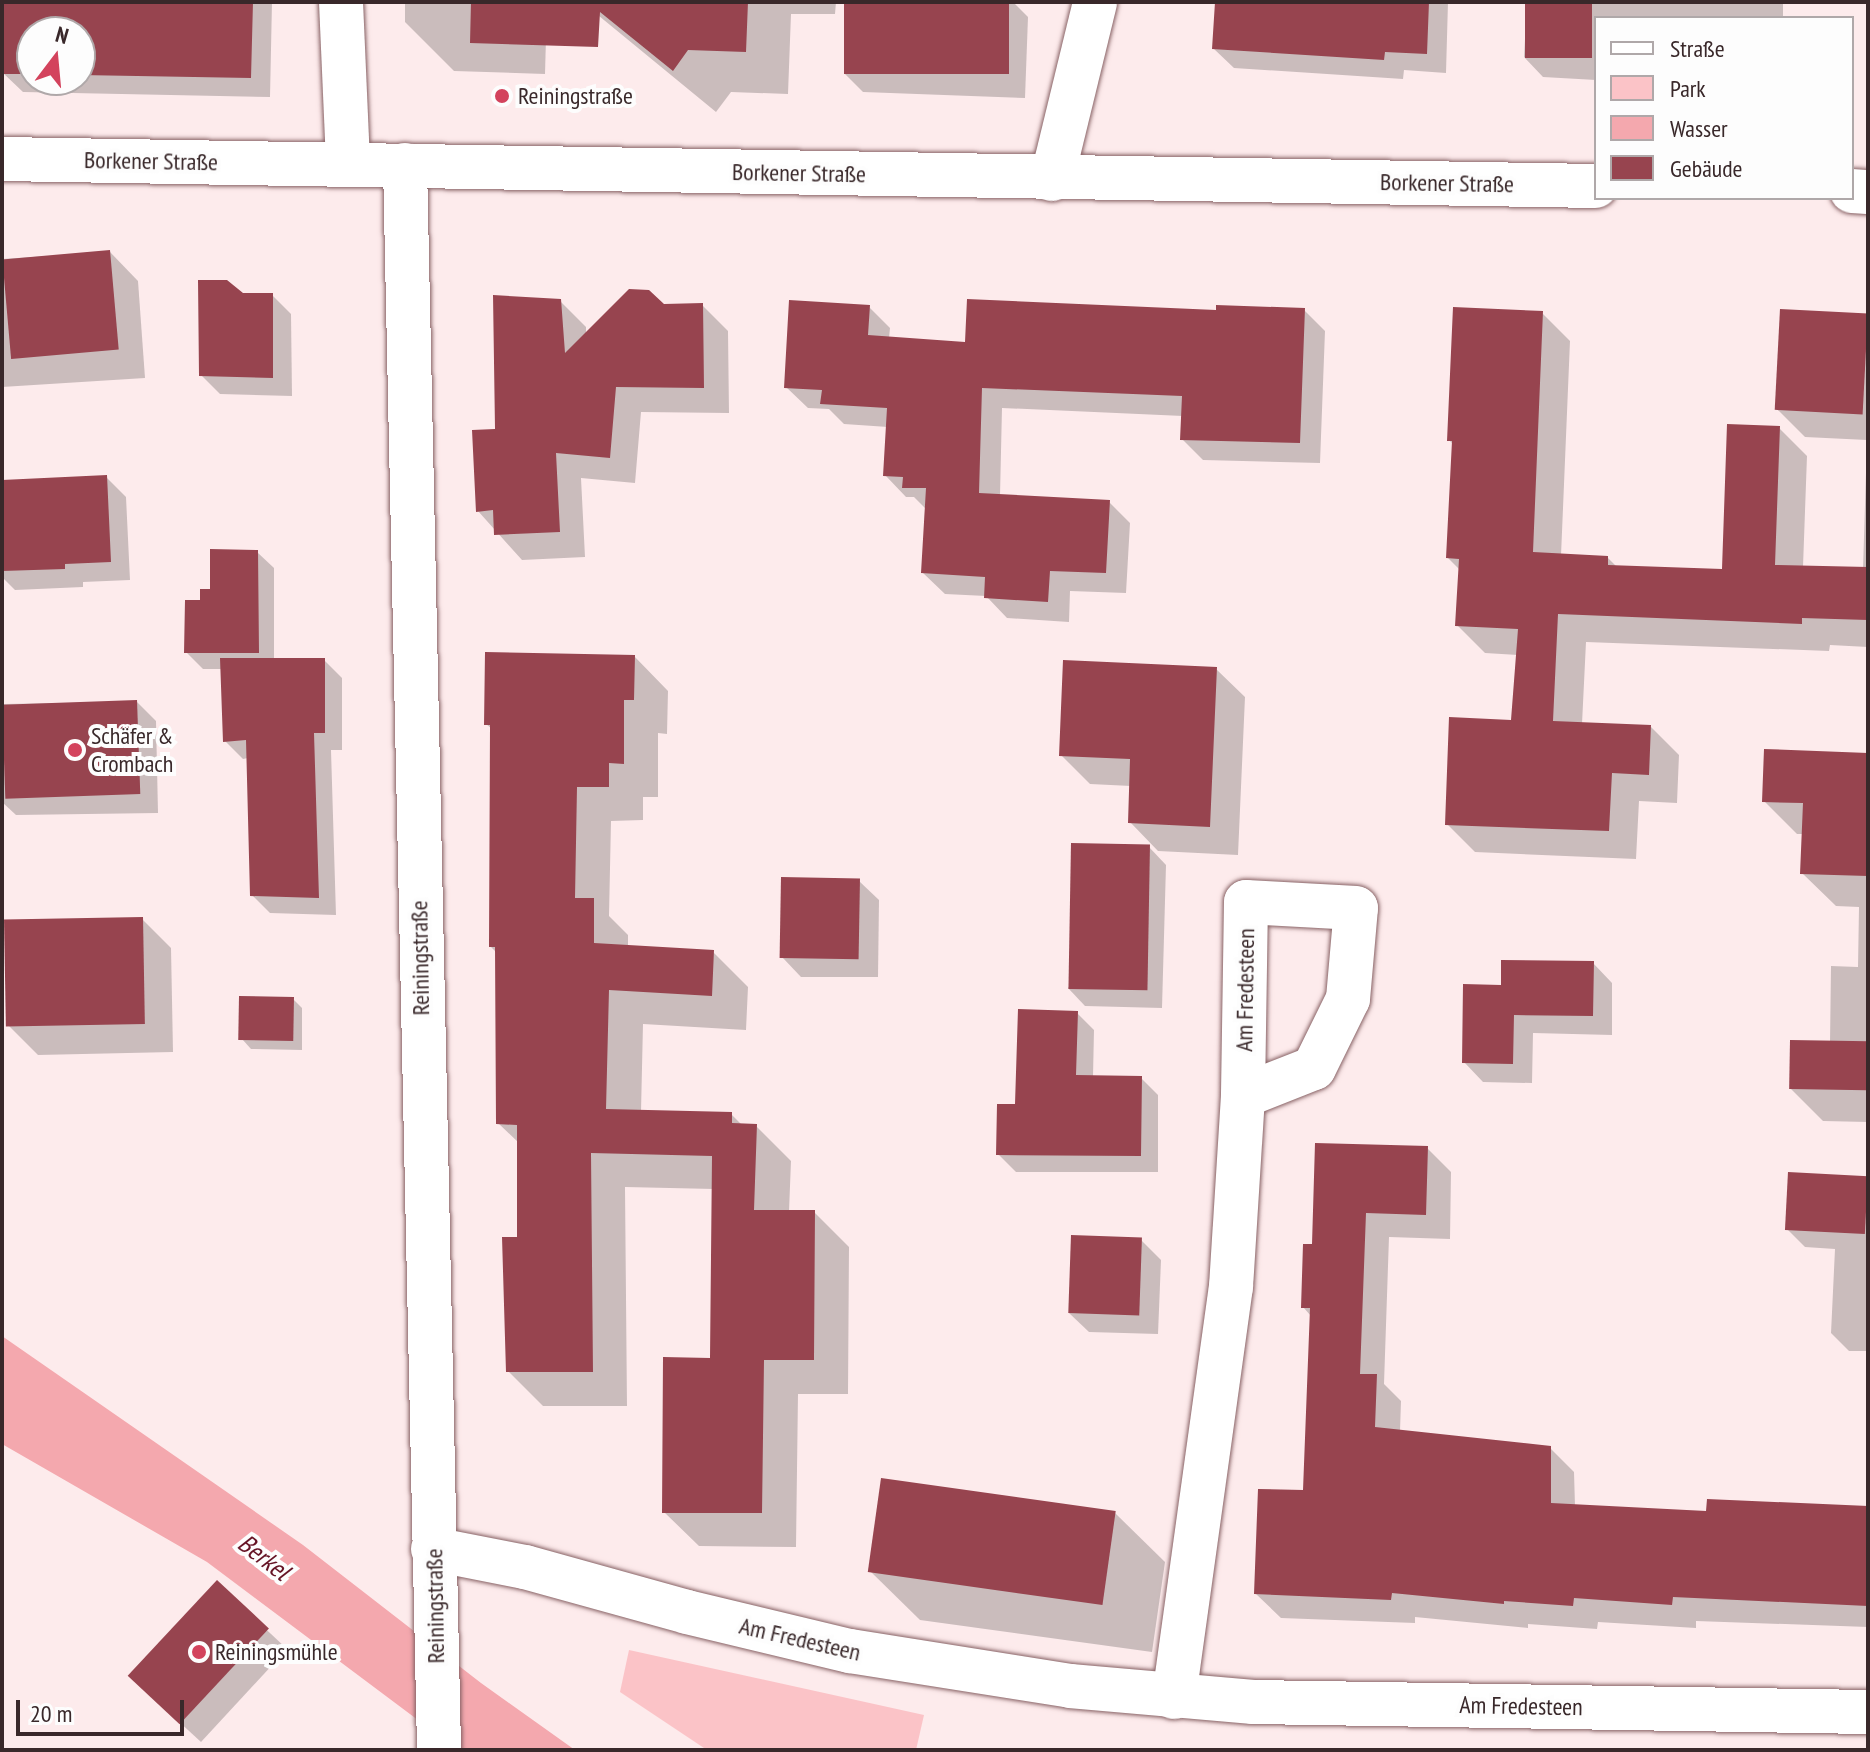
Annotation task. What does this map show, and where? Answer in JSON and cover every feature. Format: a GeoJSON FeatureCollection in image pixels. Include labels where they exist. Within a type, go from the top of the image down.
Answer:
{"type":"FeatureCollection","features":[{"type":"Feature","properties":{"kind":"street"},"geometry":{"type":"LineString","coordinates":[[341,2],[348,164]]}},
{"type":"Feature","properties":{"kind":"street"},"geometry":{"type":"LineString","coordinates":[[1052,179],[1095,2]]}},
{"type":"Feature","properties":{"kind":"street","name":"Borkener Straße"},"geometry":{"type":"LineString","coordinates":[[2,159],[1594,186]]}},
{"type":"Feature","properties":{"kind":"street","name":"Reiningstraße"},"geometry":{"type":"LineString","coordinates":[[405,165],[439,1750]]}},
{"type":"Feature","properties":{"kind":"street"},"geometry":{"type":"LineString","coordinates":[[1174,1697],[1231,1287],[1243,1096]]}},
{"type":"Feature","properties":{"kind":"street","name":"Am Fredesteen"},"geometry":{"type":"LineString","coordinates":[[433,1549],[525,1567],[687,1612],[850,1651],[996,1676],[1174,1697],[1253,1702],[1868,1712]]}},
{"type":"Feature","properties":{"kind":"green space"},"geometry":{"type":"Polygon","coordinates":[[[629,1650],[924,1715],[916,1750],[707,1750],[620,1692],[629,1650]]]}},
{"type":"Feature","properties":{"kind":"water","name":"Berkel"},"geometry":{"type":"Polygon","coordinates":[[[2,1336],[303,1545],[481,1683],[575,1750],[458,1750],[207,1562],[2,1444],[2,1336]]]}},
{"type":"Feature","properties":{"kind":"building"},"geometry":{"type":"Polygon","coordinates":[[[2,2],[253,2],[251,78],[96,75],[96,16],[16,16],[16,74],[2,74],[2,2]]]}},
{"type":"Feature","properties":{"kind":"building"},"geometry":{"type":"Polygon","coordinates":[[[471,2],[748,2],[746,52],[688,50],[673,71],[600,12],[598,47],[470,43],[471,2]]]}},
{"type":"Feature","properties":{"kind":"building"},"geometry":{"type":"Polygon","coordinates":[[[844,2],[1009,2],[1009,74],[844,74],[844,2]]]}},
{"type":"Feature","properties":{"kind":"building"},"geometry":{"type":"Polygon","coordinates":[[[1215,2],[1429,2],[1427,54],[1385,52],[1384,60],[1212,49],[1215,2]]]}},
{"type":"Feature","properties":{"kind":"building"},"geometry":{"type":"Polygon","coordinates":[[[1525,2],[1592,2],[1592,58],[1525,58],[1525,2]]]}},
{"type":"Feature","properties":{"kind":"building"},"geometry":{"type":"Polygon","coordinates":[[[110,250],[119,350],[11,359],[2,259],[110,250]]]}},
{"type":"Feature","properties":{"kind":"building"},"geometry":{"type":"Polygon","coordinates":[[[198,280],[227,280],[243,293],[273,293],[273,378],[199,376],[198,280]]]}},
{"type":"Feature","properties":{"kind":"building"},"geometry":{"type":"Polygon","coordinates":[[[629,289],[649,290],[664,304],[703,303],[704,388],[616,387],[610,458],[556,453],[560,532],[494,535],[493,510],[476,512],[472,430],[495,429],[493,295],[561,299],[565,353],[629,289]]]}},
{"type":"Feature","properties":{"kind":"building"},"geometry":{"type":"Polygon","coordinates":[[[967,299],[1216,310],[1216,305],[1305,308],[1300,443],[1180,440],[1182,396],[982,388],[979,493],[1110,500],[1106,573],[1050,571],[1048,602],[984,598],[985,577],[921,573],[926,488],[902,488],[903,477],[883,476],[887,408],[820,404],[822,390],[784,388],[789,300],[870,305],[868,335],[965,342],[967,299]]]}},
{"type":"Feature","properties":{"kind":"building"},"geometry":{"type":"Polygon","coordinates":[[[1453,307],[1543,311],[1533,552],[1608,556],[1608,565],[1722,569],[1727,424],[1780,426],[1775,565],[1868,567],[1868,620],[1802,618],[1802,624],[1558,614],[1553,721],[1651,725],[1649,775],[1612,773],[1609,831],[1445,825],[1449,717],[1511,720],[1518,629],[1455,626],[1459,559],[1446,558],[1452,441],[1447,441],[1453,307]]]}},
{"type":"Feature","properties":{"kind":"building"},"geometry":{"type":"Polygon","coordinates":[[[1780,309],[1868,314],[1863,414],[1775,410],[1780,309]]]}},
{"type":"Feature","properties":{"kind":"building"},"geometry":{"type":"Polygon","coordinates":[[[107,475],[111,562],[65,564],[65,569],[2,571],[2,480],[107,475]]]}},
{"type":"Feature","properties":{"kind":"building"},"geometry":{"type":"Polygon","coordinates":[[[210,549],[258,550],[259,653],[184,653],[185,600],[200,600],[200,589],[210,589],[210,549]]]}},
{"type":"Feature","properties":{"kind":"building"},"geometry":{"type":"Polygon","coordinates":[[[485,652],[635,655],[634,700],[624,700],[624,764],[609,763],[609,787],[577,787],[575,898],[594,898],[594,943],[714,950],[712,996],[609,990],[606,1109],[732,1112],[732,1123],[757,1124],[754,1210],[815,1210],[814,1360],[764,1360],[762,1513],[662,1513],[663,1357],[710,1358],[712,1156],[591,1153],[593,1372],[506,1372],[502,1237],[517,1237],[517,1125],[496,1124],[495,947],[489,947],[490,725],[484,725],[485,652]]]}},
{"type":"Feature","properties":{"kind":"building"},"geometry":{"type":"Polygon","coordinates":[[[220,658],[325,658],[325,733],[314,733],[319,898],[250,896],[246,740],[223,742],[220,658]]]}},
{"type":"Feature","properties":{"kind":"building"},"geometry":{"type":"Polygon","coordinates":[[[1063,660],[1217,667],[1210,827],[1128,823],[1130,759],[1059,756],[1063,660]]]}},
{"type":"Feature","properties":{"kind":"building"},"geometry":{"type":"Polygon","coordinates":[[[137,700],[140,794],[5,799],[2,705],[137,700]]]}},
{"type":"Feature","properties":{"kind":"building"},"geometry":{"type":"Polygon","coordinates":[[[1764,749],[1868,753],[1868,876],[1800,874],[1803,803],[1762,802],[1764,749]]]}},
{"type":"Feature","properties":{"kind":"building"},"geometry":{"type":"Polygon","coordinates":[[[1071,843],[1150,844],[1147,990],[1068,989],[1071,843]]]}},
{"type":"Feature","properties":{"kind":"building"},"geometry":{"type":"Polygon","coordinates":[[[781,877],[860,878],[859,959],[780,958],[781,877]]]}},
{"type":"Feature","properties":{"kind":"building"},"geometry":{"type":"Polygon","coordinates":[[[143,917],[145,1024],[6,1026],[4,919],[143,917]]]}},
{"type":"Feature","properties":{"kind":"building"},"geometry":{"type":"Polygon","coordinates":[[[1501,960],[1594,961],[1593,1016],[1514,1015],[1513,1064],[1462,1063],[1463,984],[1501,985],[1501,960]]]}},
{"type":"Feature","properties":{"kind":"building"},"geometry":{"type":"Polygon","coordinates":[[[239,996],[294,997],[293,1041],[238,1040],[239,996]]]}},
{"type":"Feature","properties":{"kind":"building"},"geometry":{"type":"Polygon","coordinates":[[[1018,1009],[1078,1011],[1076,1075],[1142,1076],[1141,1156],[996,1155],[997,1104],[1015,1104],[1018,1009]]]}},
{"type":"Feature","properties":{"kind":"building"},"geometry":{"type":"Polygon","coordinates":[[[1790,1040],[1868,1041],[1867,1090],[1789,1089],[1790,1040]]]}},
{"type":"Feature","properties":{"kind":"building"},"geometry":{"type":"Polygon","coordinates":[[[1315,1143],[1428,1146],[1426,1215],[1366,1213],[1360,1374],[1377,1374],[1375,1427],[1551,1446],[1551,1503],[1706,1511],[1707,1499],[1868,1506],[1868,1606],[1673,1597],[1672,1605],[1574,1598],[1573,1606],[1504,1601],[1504,1604],[1392,1593],[1391,1600],[1254,1594],[1258,1489],[1303,1490],[1310,1308],[1301,1308],[1303,1244],[1312,1244],[1315,1143]]]}},
{"type":"Feature","properties":{"kind":"building"},"geometry":{"type":"Polygon","coordinates":[[[1788,1172],[1868,1176],[1865,1234],[1785,1230],[1788,1172]]]}},
{"type":"Feature","properties":{"kind":"building"},"geometry":{"type":"Polygon","coordinates":[[[1071,1235],[1142,1237],[1139,1315],[1068,1313],[1071,1235]]]}},
{"type":"Feature","properties":{"kind":"building"},"geometry":{"type":"Polygon","coordinates":[[[881,1478],[1116,1511],[1102,1605],[868,1572],[881,1478]]]}},
{"type":"Feature","properties":{"kind":"building","name":"Reiningsmühle"},"geometry":{"type":"Polygon","coordinates":[[[217,1580],[269,1628],[180,1724],[128,1676],[217,1580]]]}},
{"type":"Feature","properties":{"kind":"place","name":"Reiningstraße"},"geometry":{"type":"Point","coordinates":[502,96]}},
{"type":"Feature","properties":{"kind":"place","name":"Schäfer & Crombach"},"geometry":{"type":"Point","coordinates":[75,750]}},
{"type":"Feature","properties":{"kind":"place","name":"Reiningsmühle"},"geometry":{"type":"Point","coordinates":[199,1652]}}]}
